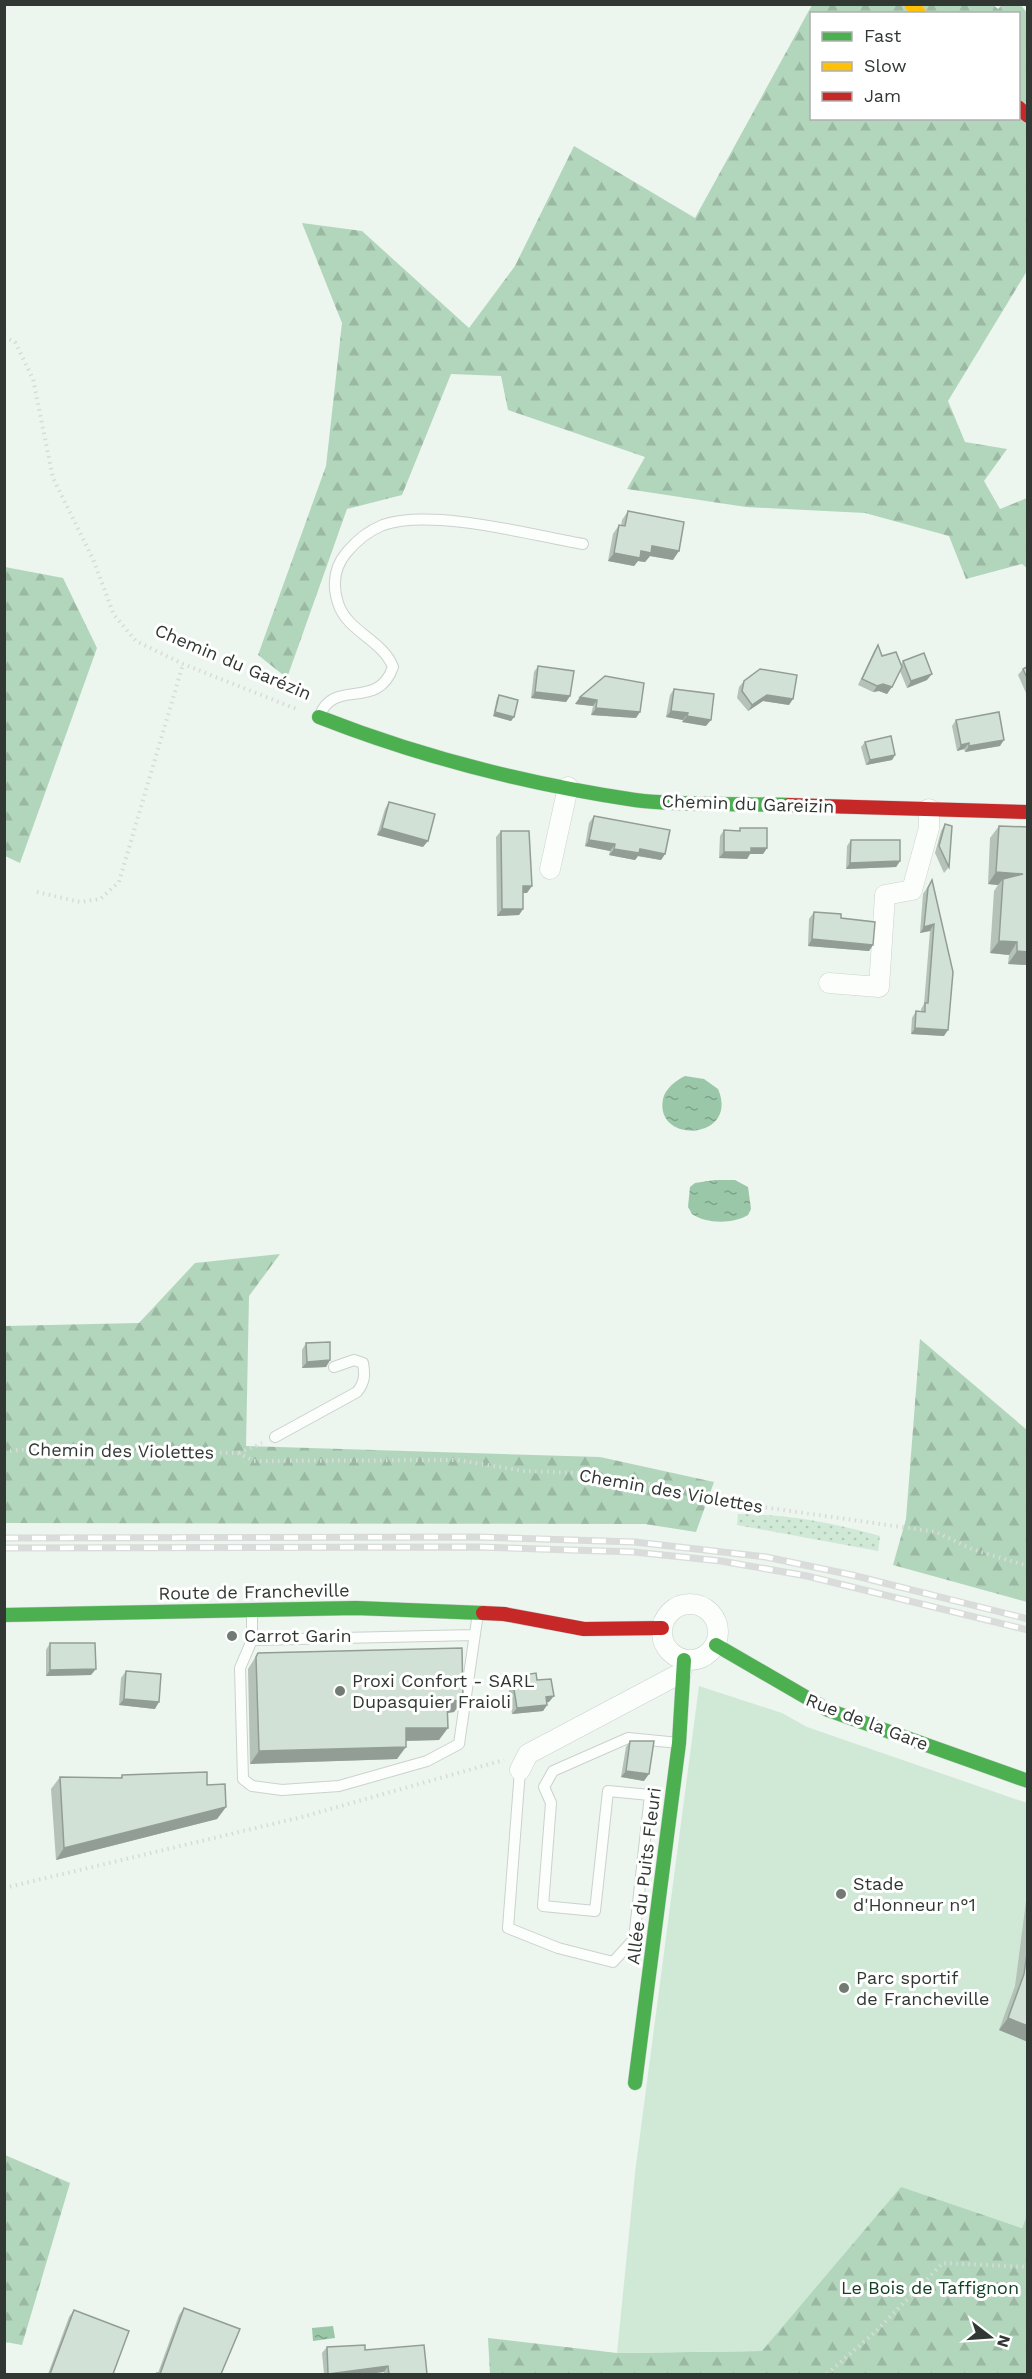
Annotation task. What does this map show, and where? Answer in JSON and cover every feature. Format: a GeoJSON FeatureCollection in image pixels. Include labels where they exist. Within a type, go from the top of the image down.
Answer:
{"type":"FeatureCollection","features":[{"type":"Feature","properties":{"kind":"street","name":"Chemin du Garézin"},"geometry":{"type":"LineString","coordinates":[[319,717],[382,742],[500,775]]}},
{"type":"Feature","properties":{"kind":"street","name":"Chemin du Gareizin"},"geometry":{"type":"LineString","coordinates":[[500,775],[638,800],[1028,812]]}},
{"type":"Feature","properties":{"kind":"street"},"geometry":{"type":"LineString","coordinates":[[550,870],[568,788]]}},
{"type":"Feature","properties":{"kind":"street"},"geometry":{"type":"LineString","coordinates":[[829,983],[879,987],[885,895],[912,890],[929,828],[929,809]]}},
{"type":"Feature","properties":{"kind":"street"},"geometry":{"type":"LineString","coordinates":[[524,1762],[682,1666],[702,1658],[716,1645],[718,1628],[710,1612],[703,1606],[686,1604],[677,1607],[670,1612],[662,1628],[665,1644],[682,1666]]}},
{"type":"Feature","properties":{"kind":"street","name":"Route de Francheville"},"geometry":{"type":"LineString","coordinates":[[4,1615],[356,1608],[504,1614],[584,1629],[662,1628]]}},
{"type":"Feature","properties":{"kind":"street","name":"Rue de la Gare"},"geometry":{"type":"LineString","coordinates":[[716,1645],[828,1710],[1028,1780]]}},
{"type":"Feature","properties":{"kind":"street","name":"Allée du Puits Fleuri"},"geometry":{"type":"LineString","coordinates":[[635,2083],[673,1797],[679,1743],[682,1666]]}},
{"type":"Feature","properties":{"kind":"lane"},"geometry":{"type":"LineString","coordinates":[[319,717],[323,707],[333,698],[376,690],[388,683],[393,667],[388,654],[349,623],[338,604],[334,575],[341,559],[360,538],[384,525],[419,520],[450,522],[583,544]]}},
{"type":"Feature","properties":{"kind":"lane"},"geometry":{"type":"LineString","coordinates":[[275,1437],[357,1392],[363,1384],[365,1375],[363,1363],[354,1360],[334,1367]]}},
{"type":"Feature","properties":{"kind":"lane"},"geometry":{"type":"LineString","coordinates":[[252,1610],[252,1640],[240,1668],[243,1779],[252,1786],[282,1790],[339,1786],[427,1761],[459,1744],[478,1613]]}},
{"type":"Feature","properties":{"kind":"lane"},"geometry":{"type":"LineString","coordinates":[[252,1640],[474,1635]]}},
{"type":"Feature","properties":{"kind":"lane"},"geometry":{"type":"LineString","coordinates":[[673,1797],[608,1791],[595,1911],[543,1906],[551,1803],[544,1787],[553,1771],[628,1738],[679,1743]]}},
{"type":"Feature","properties":{"kind":"lane"},"geometry":{"type":"LineString","coordinates":[[524,1762],[508,1928],[558,1948],[613,1962],[634,1940],[650,1795]]}},
{"type":"Feature","properties":{"kind":"path","name":"Chemin du Garézin"},"geometry":{"type":"LineString","coordinates":[[4,337],[15,342],[33,379],[53,478],[93,559],[114,615],[136,641],[183,664],[319,717]]}},
{"type":"Feature","properties":{"kind":"path"},"geometry":{"type":"LineString","coordinates":[[37,892],[80,902],[100,899],[119,882],[183,664]]}},
{"type":"Feature","properties":{"kind":"path","name":"Chemin des Violettes"},"geometry":{"type":"LineString","coordinates":[[4,1451],[36,1449],[238,1453],[275,1437]]}},
{"type":"Feature","properties":{"kind":"path","name":"Chemin des Violettes"},"geometry":{"type":"LineString","coordinates":[[238,1453],[254,1461],[458,1460],[524,1471],[583,1473],[687,1490],[735,1503],[936,1532],[974,1550],[1028,1566]]}},
{"type":"Feature","properties":{"kind":"path"},"geometry":{"type":"LineString","coordinates":[[4,1888],[524,1762]]}},
{"type":"Feature","properties":{"kind":"path"},"geometry":{"type":"LineString","coordinates":[[827,2374],[874,2333],[943,2263],[1028,2267]]}},
{"type":"Feature","properties":{"kind":"green space"},"geometry":{"type":"Polygon","coordinates":[[[992,4],[998,9],[1002,5],[1020,4],[1027,13],[1027,271],[948,401],[965,442],[1007,449],[984,481],[1000,509],[1027,498],[1027,568],[1022,564],[966,579],[949,536],[865,513],[746,507],[627,489],[645,457],[508,410],[501,376],[451,374],[402,495],[347,509],[287,678],[258,655],[326,466],[342,323],[302,223],[362,231],[469,328],[515,266],[574,146],[695,218],[812,5],[992,4]]]}},
{"type":"Feature","properties":{"kind":"green space"},"geometry":{"type":"Polygon","coordinates":[[[5,567],[63,578],[97,648],[20,863],[5,856],[5,567]]]}},
{"type":"Feature","properties":{"kind":"green space"},"geometry":{"type":"Polygon","coordinates":[[[280,1254],[249,1296],[246,1446],[600,1457],[714,1482],[696,1532],[645,1524],[5,1523],[5,1326],[139,1323],[195,1263],[280,1254]]]}},
{"type":"Feature","properties":{"kind":"green space"},"geometry":{"type":"Polygon","coordinates":[[[920,1339],[1027,1430],[1027,1602],[893,1565],[906,1519],[920,1339]]]}},
{"type":"Feature","properties":{"kind":"green space"},"geometry":{"type":"Polygon","coordinates":[[[5,2155],[70,2183],[22,2345],[5,2342],[5,2155]]]}},
{"type":"Feature","properties":{"kind":"green space","name":"Le Bois de Taffignon"},"geometry":{"type":"Polygon","coordinates":[[[901,2186],[1022,2228],[1027,2213],[1027,2374],[490,2374],[488,2338],[617,2353],[761,2351],[901,2186]]]}},
{"type":"Feature","properties":{"kind":"shaded area"},"geometry":{"type":"Polygon","coordinates":[[[738,1514],[792,1518],[863,1531],[880,1536],[878,1551],[737,1525],[738,1514]]]}},
{"type":"Feature","properties":{"kind":"shaded area","name":"Parc sportif de Francheville"},"geometry":{"type":"Polygon","coordinates":[[[699,1686],[782,1713],[807,1727],[1027,1803],[1028,2213],[1022,2228],[901,2187],[762,2351],[617,2353],[635,2173],[699,1686]]]}},
{"type":"Feature","properties":{"kind":"water"},"geometry":{"type":"Polygon","coordinates":[[[685,1076],[704,1079],[718,1089],[722,1106],[717,1119],[708,1127],[695,1130],[682,1129],[671,1124],[664,1114],[663,1099],[668,1088],[685,1076]]]}},
{"type":"Feature","properties":{"kind":"water"},"geometry":{"type":"Polygon","coordinates":[[[735,1180],[748,1187],[751,1209],[748,1215],[720,1222],[705,1220],[692,1214],[688,1207],[690,1187],[695,1183],[735,1180]]]}},
{"type":"Feature","properties":{"kind":"water"},"geometry":{"type":"Polygon","coordinates":[[[333,2326],[335,2338],[313,2341],[312,2328],[333,2326]]]}},
{"type":"Feature","properties":{"kind":"building"},"geometry":{"type":"Polygon","coordinates":[[[628,511],[684,522],[679,551],[652,546],[651,553],[641,551],[640,558],[614,553],[619,525],[625,526],[628,511]]]}},
{"type":"Feature","properties":{"kind":"building"},"geometry":{"type":"Polygon","coordinates":[[[878,645],[882,656],[896,652],[902,667],[892,687],[883,684],[877,686],[862,679],[878,645]]]}},
{"type":"Feature","properties":{"kind":"building"},"geometry":{"type":"Polygon","coordinates":[[[924,653],[932,674],[911,681],[903,661],[924,653]]]}},
{"type":"Feature","properties":{"kind":"building"},"geometry":{"type":"Polygon","coordinates":[[[538,666],[574,671],[570,696],[535,692],[538,666]]]}},
{"type":"Feature","properties":{"kind":"building"},"geometry":{"type":"Polygon","coordinates":[[[1028,666],[1028,680],[1023,669],[1028,666]]]}},
{"type":"Feature","properties":{"kind":"building"},"geometry":{"type":"Polygon","coordinates":[[[760,669],[797,675],[793,699],[767,695],[752,705],[742,691],[744,681],[760,669]]]}},
{"type":"Feature","properties":{"kind":"building"},"geometry":{"type":"Polygon","coordinates":[[[605,676],[644,683],[640,712],[596,708],[597,700],[580,697],[605,676]]]}},
{"type":"Feature","properties":{"kind":"building"},"geometry":{"type":"Polygon","coordinates":[[[674,689],[714,694],[711,720],[671,711],[674,689]]]}},
{"type":"Feature","properties":{"kind":"building"},"geometry":{"type":"Polygon","coordinates":[[[499,695],[518,700],[514,717],[495,712],[499,695]]]}},
{"type":"Feature","properties":{"kind":"building"},"geometry":{"type":"Polygon","coordinates":[[[999,712],[1004,740],[969,746],[969,743],[961,745],[956,720],[999,712]]]}},
{"type":"Feature","properties":{"kind":"building"},"geometry":{"type":"Polygon","coordinates":[[[891,736],[895,755],[870,760],[865,742],[891,736]]]}},
{"type":"Feature","properties":{"kind":"building"},"geometry":{"type":"Polygon","coordinates":[[[389,802],[435,814],[428,841],[382,828],[389,802]]]}},
{"type":"Feature","properties":{"kind":"building"},"geometry":{"type":"Polygon","coordinates":[[[594,816],[670,830],[665,854],[640,849],[639,853],[614,849],[615,844],[589,840],[594,816]]]}},
{"type":"Feature","properties":{"kind":"building"},"geometry":{"type":"Polygon","coordinates":[[[945,824],[952,826],[949,867],[939,846],[945,824]]]}},
{"type":"Feature","properties":{"kind":"building"},"geometry":{"type":"Polygon","coordinates":[[[999,826],[1028,827],[1028,952],[1017,951],[1017,942],[999,941],[1003,879],[1023,874],[996,872],[999,826]]]}},
{"type":"Feature","properties":{"kind":"building"},"geometry":{"type":"Polygon","coordinates":[[[740,828],[767,828],[767,848],[751,848],[751,852],[724,852],[724,830],[740,831],[740,828]]]}},
{"type":"Feature","properties":{"kind":"building"},"geometry":{"type":"Polygon","coordinates":[[[501,831],[529,831],[532,886],[523,886],[523,909],[502,909],[501,831]]]}},
{"type":"Feature","properties":{"kind":"building"},"geometry":{"type":"Polygon","coordinates":[[[851,840],[900,840],[900,861],[850,863],[851,840]]]}},
{"type":"Feature","properties":{"kind":"building"},"geometry":{"type":"Polygon","coordinates":[[[932,880],[953,972],[948,1030],[915,1028],[916,1011],[925,1012],[925,1003],[928,1003],[934,924],[924,927],[928,888],[932,880]]]}},
{"type":"Feature","properties":{"kind":"building"},"geometry":{"type":"Polygon","coordinates":[[[814,912],[841,914],[841,918],[875,922],[873,945],[812,939],[814,912]]]}},
{"type":"Feature","properties":{"kind":"building"},"geometry":{"type":"Polygon","coordinates":[[[330,1342],[330,1360],[307,1362],[306,1343],[330,1342]]]}},
{"type":"Feature","properties":{"kind":"building"},"geometry":{"type":"Polygon","coordinates":[[[50,1643],[95,1643],[96,1669],[50,1670],[50,1643]]]}},
{"type":"Feature","properties":{"kind":"building"},"geometry":{"type":"Polygon","coordinates":[[[462,1648],[463,1700],[447,1701],[448,1728],[406,1728],[406,1747],[259,1751],[256,1657],[258,1653],[462,1648]]]}},
{"type":"Feature","properties":{"kind":"building"},"geometry":{"type":"Polygon","coordinates":[[[126,1671],[161,1674],[159,1702],[124,1699],[126,1671]]]}},
{"type":"Feature","properties":{"kind":"building"},"geometry":{"type":"Polygon","coordinates":[[[536,1673],[537,1680],[551,1679],[554,1696],[546,1697],[547,1705],[517,1708],[512,1677],[536,1673]]]}},
{"type":"Feature","properties":{"kind":"building"},"geometry":{"type":"Polygon","coordinates":[[[630,1741],[654,1741],[649,1774],[626,1771],[630,1741]]]}},
{"type":"Feature","properties":{"kind":"building"},"geometry":{"type":"Polygon","coordinates":[[[207,1772],[207,1785],[225,1784],[226,1807],[64,1848],[60,1777],[122,1778],[122,1775],[207,1772]]]}},
{"type":"Feature","properties":{"kind":"building"},"geometry":{"type":"Polygon","coordinates":[[[1028,1946],[1028,2026],[1008,2018],[1024,1974],[1028,1946]]]}},
{"type":"Feature","properties":{"kind":"building"},"geometry":{"type":"Polygon","coordinates":[[[184,2308],[240,2329],[221,2374],[160,2374],[184,2308]]]}},
{"type":"Feature","properties":{"kind":"building"},"geometry":{"type":"Polygon","coordinates":[[[74,2310],[129,2331],[113,2374],[50,2374],[74,2310]]]}},
{"type":"Feature","properties":{"kind":"building"},"geometry":{"type":"Polygon","coordinates":[[[365,2345],[365,2350],[424,2345],[427,2374],[389,2374],[388,2366],[328,2374],[327,2347],[365,2345]]]}},
{"type":"Feature","properties":{"kind":"railway"},"geometry":{"type":"LineString","coordinates":[[4,1538],[477,1537],[635,1542],[766,1557],[852,1575],[1028,1619]]}},
{"type":"Feature","properties":{"kind":"railway"},"geometry":{"type":"LineString","coordinates":[[4,1548],[477,1547],[634,1552],[721,1561],[807,1576],[1028,1630]]}},
{"type":"Feature","properties":{"kind":"traffic: fast"},"geometry":{"type":"LineString","coordinates":[[319,717],[435,757],[554,786],[635,800],[672,803],[789,805]]}},
{"type":"Feature","properties":{"kind":"traffic: fast"},"geometry":{"type":"LineString","coordinates":[[4,1615],[356,1608],[483,1613]]}},
{"type":"Feature","properties":{"kind":"traffic: fast"},"geometry":{"type":"LineString","coordinates":[[716,1645],[828,1710],[1028,1781]]}},
{"type":"Feature","properties":{"kind":"traffic: fast"},"geometry":{"type":"LineString","coordinates":[[635,2083],[679,1743],[684,1660]]}},
{"type":"Feature","properties":{"kind":"traffic: slow"},"geometry":{"type":"LineString","coordinates":[[911,4],[918,12]]}},
{"type":"Feature","properties":{"kind":"traffic: jam"},"geometry":{"type":"LineString","coordinates":[[1020,109],[1028,116]]}},
{"type":"Feature","properties":{"kind":"traffic: jam"},"geometry":{"type":"LineString","coordinates":[[789,805],[1028,812]]}},
{"type":"Feature","properties":{"kind":"traffic: jam"},"geometry":{"type":"LineString","coordinates":[[483,1613],[504,1614],[584,1629],[662,1628]]}},
{"type":"Feature","properties":{"kind":"place","name":"Carrot Garin"},"geometry":{"type":"Point","coordinates":[232,1636]}},
{"type":"Feature","properties":{"kind":"place","name":"Proxi Confort - SARL Dupasquier Fraioli"},"geometry":{"type":"Point","coordinates":[340,1691]}},
{"type":"Feature","properties":{"kind":"place","name":"Stade d'Honneur n°1"},"geometry":{"type":"Point","coordinates":[841,1894]}},
{"type":"Feature","properties":{"kind":"place","name":"Parc sportif de Francheville"},"geometry":{"type":"Point","coordinates":[844,1988]}}]}
